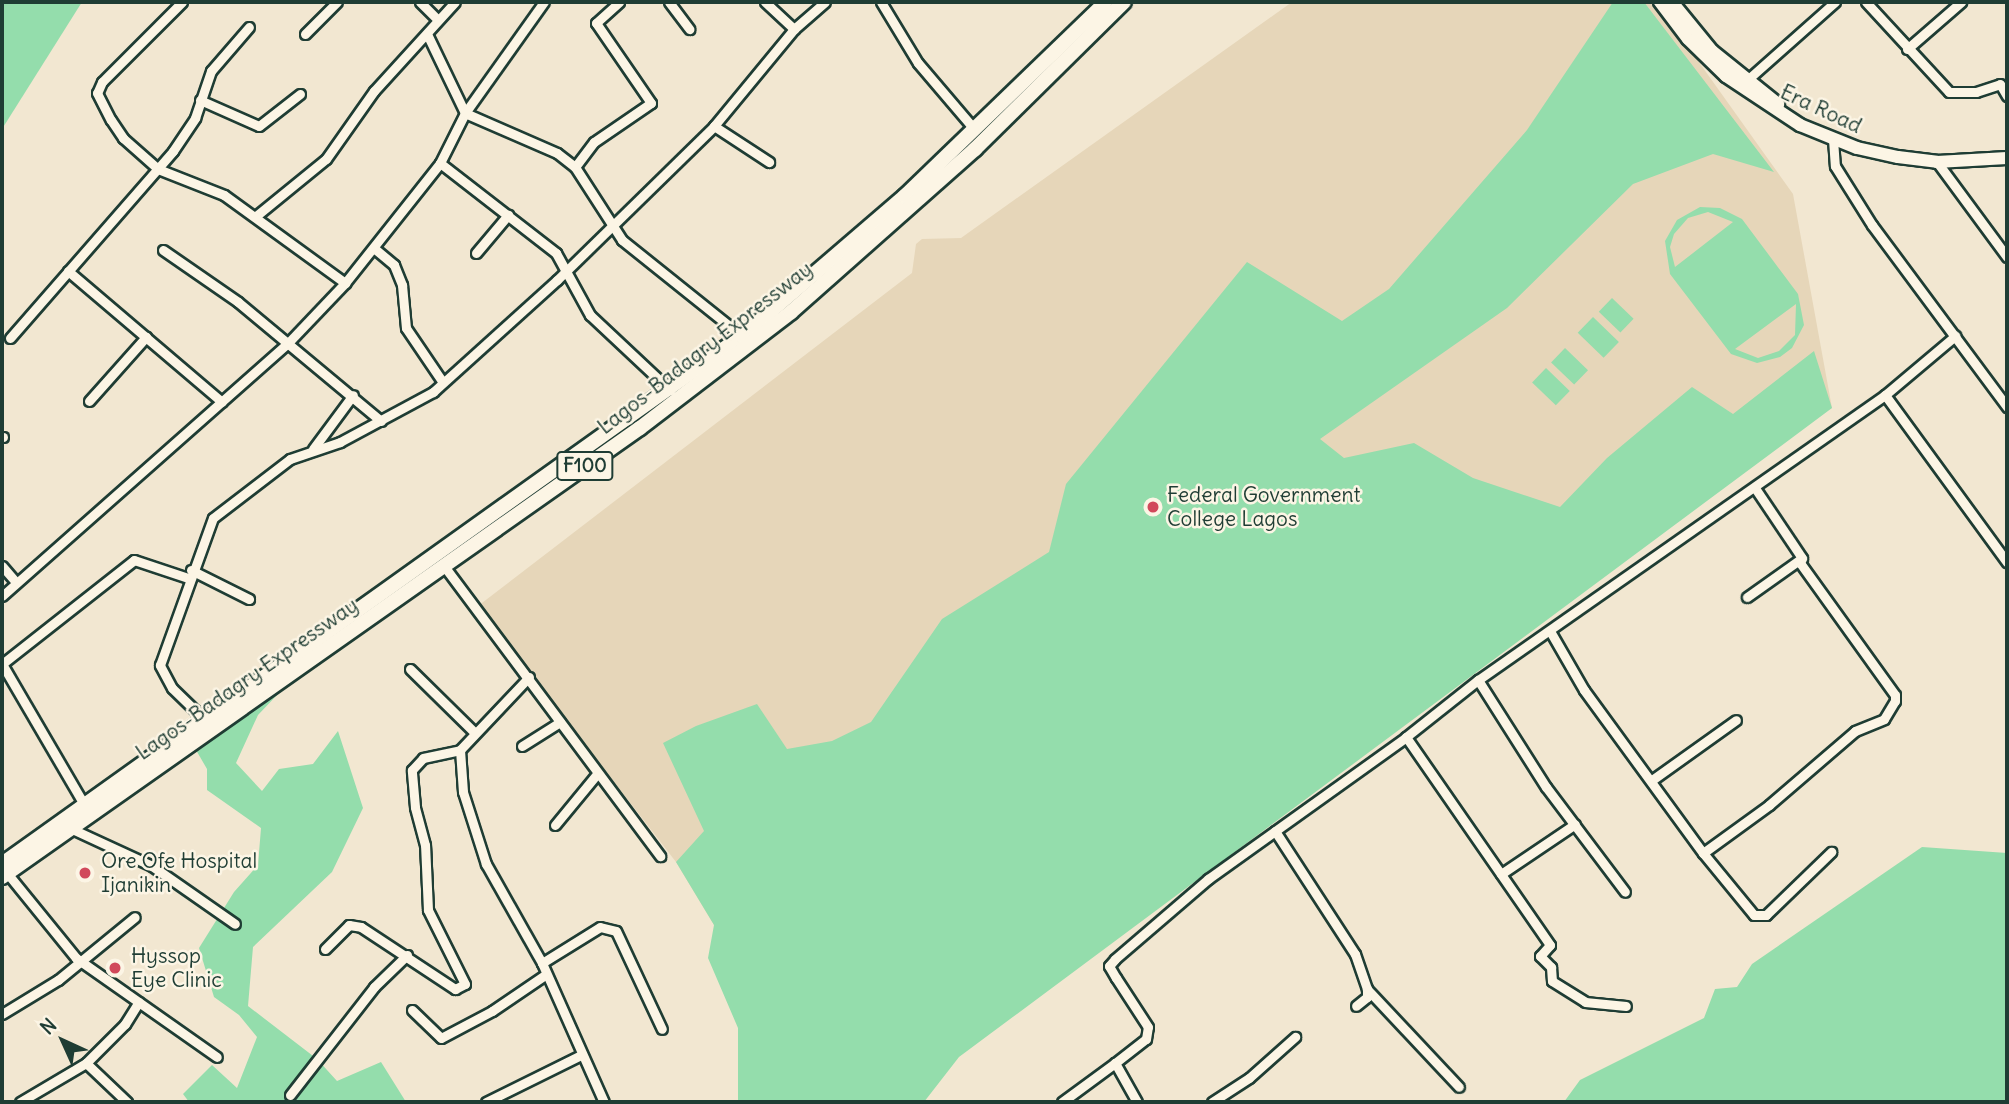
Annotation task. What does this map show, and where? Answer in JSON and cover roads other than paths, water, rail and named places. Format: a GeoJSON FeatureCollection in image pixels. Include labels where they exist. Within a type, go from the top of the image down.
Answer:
{"type":"FeatureCollection","features":[{"type":"Feature","properties":{"kind":"highway","name":"Lagos-Badagry Expressway"},"geometry":{"type":"LineString","coordinates":[[4,871],[85,806],[742,336],[975,130],[1106,2]]}},
{"type":"Feature","properties":{"kind":"highway","name":"Lagos-Badagry Expressway"},"geometry":{"type":"LineString","coordinates":[[4,871],[72,829],[640,428],[791,312],[965,158],[1124,2]]}},
{"type":"Feature","properties":{"kind":"main road","name":"Era Road"},"geometry":{"type":"LineString","coordinates":[[1660,2],[1700,53],[1742,90],[1833,139],[1876,152],[1937,162],[2007,158]]}},
{"type":"Feature","properties":{"kind":"main road"},"geometry":{"type":"LineString","coordinates":[[1672,2],[1695,34],[1786,113],[1842,134],[1895,149],[1934,153],[2007,150]]}},
{"type":"Feature","properties":{"kind":"street"},"geometry":{"type":"LineString","coordinates":[[182,2],[102,82],[97,93],[123,138],[158,169],[204,184],[256,216],[345,283]]}},
{"type":"Feature","properties":{"kind":"street"},"geometry":{"type":"LineString","coordinates":[[304,34],[337,2]]}},
{"type":"Feature","properties":{"kind":"street"},"geometry":{"type":"LineString","coordinates":[[421,2],[438,20]]}},
{"type":"Feature","properties":{"kind":"street"},"geometry":{"type":"LineString","coordinates":[[256,216],[326,159],[374,92],[428,36],[438,20],[455,2]]}},
{"type":"Feature","properties":{"kind":"street"},"geometry":{"type":"LineString","coordinates":[[2,596],[13,582],[287,344],[345,283],[440,163],[465,113],[544,2]]}},
{"type":"Feature","properties":{"kind":"street"},"geometry":{"type":"LineString","coordinates":[[575,167],[602,136],[651,103],[596,23],[619,2]]}},
{"type":"Feature","properties":{"kind":"street"},"geometry":{"type":"LineString","coordinates":[[669,2],[689,29]]}},
{"type":"Feature","properties":{"kind":"street"},"geometry":{"type":"LineString","coordinates":[[765,2],[794,29]]}},
{"type":"Feature","properties":{"kind":"street"},"geometry":{"type":"LineString","coordinates":[[206,721],[172,688],[160,665],[205,530],[226,504],[290,459],[381,421],[420,401],[612,227],[714,126],[794,29],[825,2]]}},
{"type":"Feature","properties":{"kind":"street"},"geometry":{"type":"LineString","coordinates":[[881,2],[918,62],[975,130]]}},
{"type":"Feature","properties":{"kind":"street"},"geometry":{"type":"LineString","coordinates":[[1746,81],[1835,2]]}},
{"type":"Feature","properties":{"kind":"street"},"geometry":{"type":"LineString","coordinates":[[1866,2],[1949,92],[1976,92],[2003,80],[2007,96]]}},
{"type":"Feature","properties":{"kind":"street"},"geometry":{"type":"LineString","coordinates":[[1907,49],[1961,2]]}},
{"type":"Feature","properties":{"kind":"street"},"geometry":{"type":"LineString","coordinates":[[10,338],[158,169],[195,118],[211,71],[250,27]]}},
{"type":"Feature","properties":{"kind":"street"},"geometry":{"type":"LineString","coordinates":[[428,36],[465,113],[557,153],[575,167],[612,227],[648,263],[742,336]]}},
{"type":"Feature","properties":{"kind":"street"},"geometry":{"type":"LineString","coordinates":[[200,100],[259,126],[300,94]]}},
{"type":"Feature","properties":{"kind":"street"},"geometry":{"type":"LineString","coordinates":[[714,126],[769,162]]}},
{"type":"Feature","properties":{"kind":"street"},"geometry":{"type":"LineString","coordinates":[[1833,139],[1835,166],[1872,225],[2007,407]]}},
{"type":"Feature","properties":{"kind":"street"},"geometry":{"type":"LineString","coordinates":[[1937,162],[2007,257]]}},
{"type":"Feature","properties":{"kind":"street"},"geometry":{"type":"LineString","coordinates":[[440,163],[556,253],[590,316],[670,390]]}},
{"type":"Feature","properties":{"kind":"street"},"geometry":{"type":"LineString","coordinates":[[476,253],[508,215]]}},
{"type":"Feature","properties":{"kind":"street"},"geometry":{"type":"LineString","coordinates":[[375,248],[394,265],[402,285],[406,328],[442,381]]}},
{"type":"Feature","properties":{"kind":"street"},"geometry":{"type":"LineString","coordinates":[[163,250],[238,302],[381,421]]}},
{"type":"Feature","properties":{"kind":"street"},"geometry":{"type":"LineString","coordinates":[[68,271],[222,402]]}},
{"type":"Feature","properties":{"kind":"street"},"geometry":{"type":"LineString","coordinates":[[1062,1102],[1146,1039],[1148,1027],[1109,966],[1208,879],[1406,737],[1478,680],[1885,395],[1955,336]]}},
{"type":"Feature","properties":{"kind":"street"},"geometry":{"type":"LineString","coordinates":[[89,401],[146,337]]}},
{"type":"Feature","properties":{"kind":"street"},"geometry":{"type":"LineString","coordinates":[[312,451],[353,395]]}},
{"type":"Feature","properties":{"kind":"street"},"geometry":{"type":"LineString","coordinates":[[1885,395],[2007,562]]}},
{"type":"Feature","properties":{"kind":"street"},"geometry":{"type":"LineString","coordinates":[[1755,488],[1802,558]]}},
{"type":"Feature","properties":{"kind":"street"},"geometry":{"type":"LineString","coordinates":[[1747,597],[1802,558]]}},
{"type":"Feature","properties":{"kind":"street"},"geometry":{"type":"LineString","coordinates":[[1703,853],[1769,805],[1854,731],[1884,719],[1895,701],[1895,695],[1800,564],[1802,558]]}},
{"type":"Feature","properties":{"kind":"street"},"geometry":{"type":"LineString","coordinates":[[85,806],[2,664],[134,560],[190,574],[249,599]]}},
{"type":"Feature","properties":{"kind":"street"},"geometry":{"type":"LineString","coordinates":[[2,566],[13,582]]}},
{"type":"Feature","properties":{"kind":"street"},"geometry":{"type":"LineString","coordinates":[[444,566],[529,677],[596,775],[660,856]]}},
{"type":"Feature","properties":{"kind":"street"},"geometry":{"type":"LineString","coordinates":[[2,578],[13,582]]}},
{"type":"Feature","properties":{"kind":"street"},"geometry":{"type":"LineString","coordinates":[[1550,631],[1584,690],[1703,853],[1743,902],[1762,917],[1831,852]]}},
{"type":"Feature","properties":{"kind":"street"},"geometry":{"type":"LineString","coordinates":[[410,669],[473,732]]}},
{"type":"Feature","properties":{"kind":"street"},"geometry":{"type":"LineString","coordinates":[[529,677],[473,732],[460,750],[466,810],[478,846],[542,963],[545,975],[604,1102]]}},
{"type":"Feature","properties":{"kind":"street"},"geometry":{"type":"LineString","coordinates":[[1478,680],[1508,732],[1625,892]]}},
{"type":"Feature","properties":{"kind":"street"},"geometry":{"type":"LineString","coordinates":[[1652,780],[1736,720]]}},
{"type":"Feature","properties":{"kind":"street"},"geometry":{"type":"LineString","coordinates":[[522,746],[560,722]]}},
{"type":"Feature","properties":{"kind":"street"},"geometry":{"type":"LineString","coordinates":[[1406,737],[1550,945],[1541,956],[1551,967],[1552,981],[1585,1002],[1626,1006]]}},
{"type":"Feature","properties":{"kind":"street"},"geometry":{"type":"LineString","coordinates":[[325,949],[349,925],[407,955],[455,989],[465,984],[428,911],[425,845],[415,807],[412,770],[423,758],[460,750]]}},
{"type":"Feature","properties":{"kind":"street"},"geometry":{"type":"LineString","coordinates":[[555,825],[596,775]]}},
{"type":"Feature","properties":{"kind":"street"},"geometry":{"type":"LineString","coordinates":[[1501,874],[1575,824]]}},
{"type":"Feature","properties":{"kind":"street"},"geometry":{"type":"LineString","coordinates":[[72,829],[152,866],[235,924]]}},
{"type":"Feature","properties":{"kind":"street"},"geometry":{"type":"LineString","coordinates":[[1275,831],[1348,942],[1367,989],[1459,1087]]}},
{"type":"Feature","properties":{"kind":"street"},"geometry":{"type":"LineString","coordinates":[[4,871],[80,961],[217,1057]]}},
{"type":"Feature","properties":{"kind":"street"},"geometry":{"type":"LineString","coordinates":[[2,1014],[34,997],[135,917]]}},
{"type":"Feature","properties":{"kind":"street"},"geometry":{"type":"LineString","coordinates":[[542,963],[600,927],[616,931],[662,1029]]}},
{"type":"Feature","properties":{"kind":"street"},"geometry":{"type":"LineString","coordinates":[[290,1095],[374,988],[407,955]]}},
{"type":"Feature","properties":{"kind":"street"},"geometry":{"type":"LineString","coordinates":[[411,1010],[441,1038],[492,1011],[545,975]]}},
{"type":"Feature","properties":{"kind":"street"},"geometry":{"type":"LineString","coordinates":[[1356,1006],[1367,997],[1367,989]]}},
{"type":"Feature","properties":{"kind":"street"},"geometry":{"type":"LineString","coordinates":[[20,1102],[86,1063],[125,1024],[139,1002]]}},
{"type":"Feature","properties":{"kind":"street"},"geometry":{"type":"LineString","coordinates":[[1212,1102],[1249,1078],[1295,1037]]}},
{"type":"Feature","properties":{"kind":"street"},"geometry":{"type":"LineString","coordinates":[[486,1102],[507,1098],[581,1055]]}},
{"type":"Feature","properties":{"kind":"street"},"geometry":{"type":"LineString","coordinates":[[86,1063],[127,1102]]}},
{"type":"Feature","properties":{"kind":"street"},"geometry":{"type":"LineString","coordinates":[[1115,1063],[1138,1102]]}},
{"type":"Feature","properties":{"kind":"place","name":"Federal Government College Lagos"},"geometry":{"type":"Point","coordinates":[1153,507]}},
{"type":"Feature","properties":{"kind":"place","name":"Ore Ofe Hospital Ijanikin"},"geometry":{"type":"Point","coordinates":[85,873]}},
{"type":"Feature","properties":{"kind":"place","name":"Hyssop Eye Clinic"},"geometry":{"type":"Point","coordinates":[115,968]}}]}
